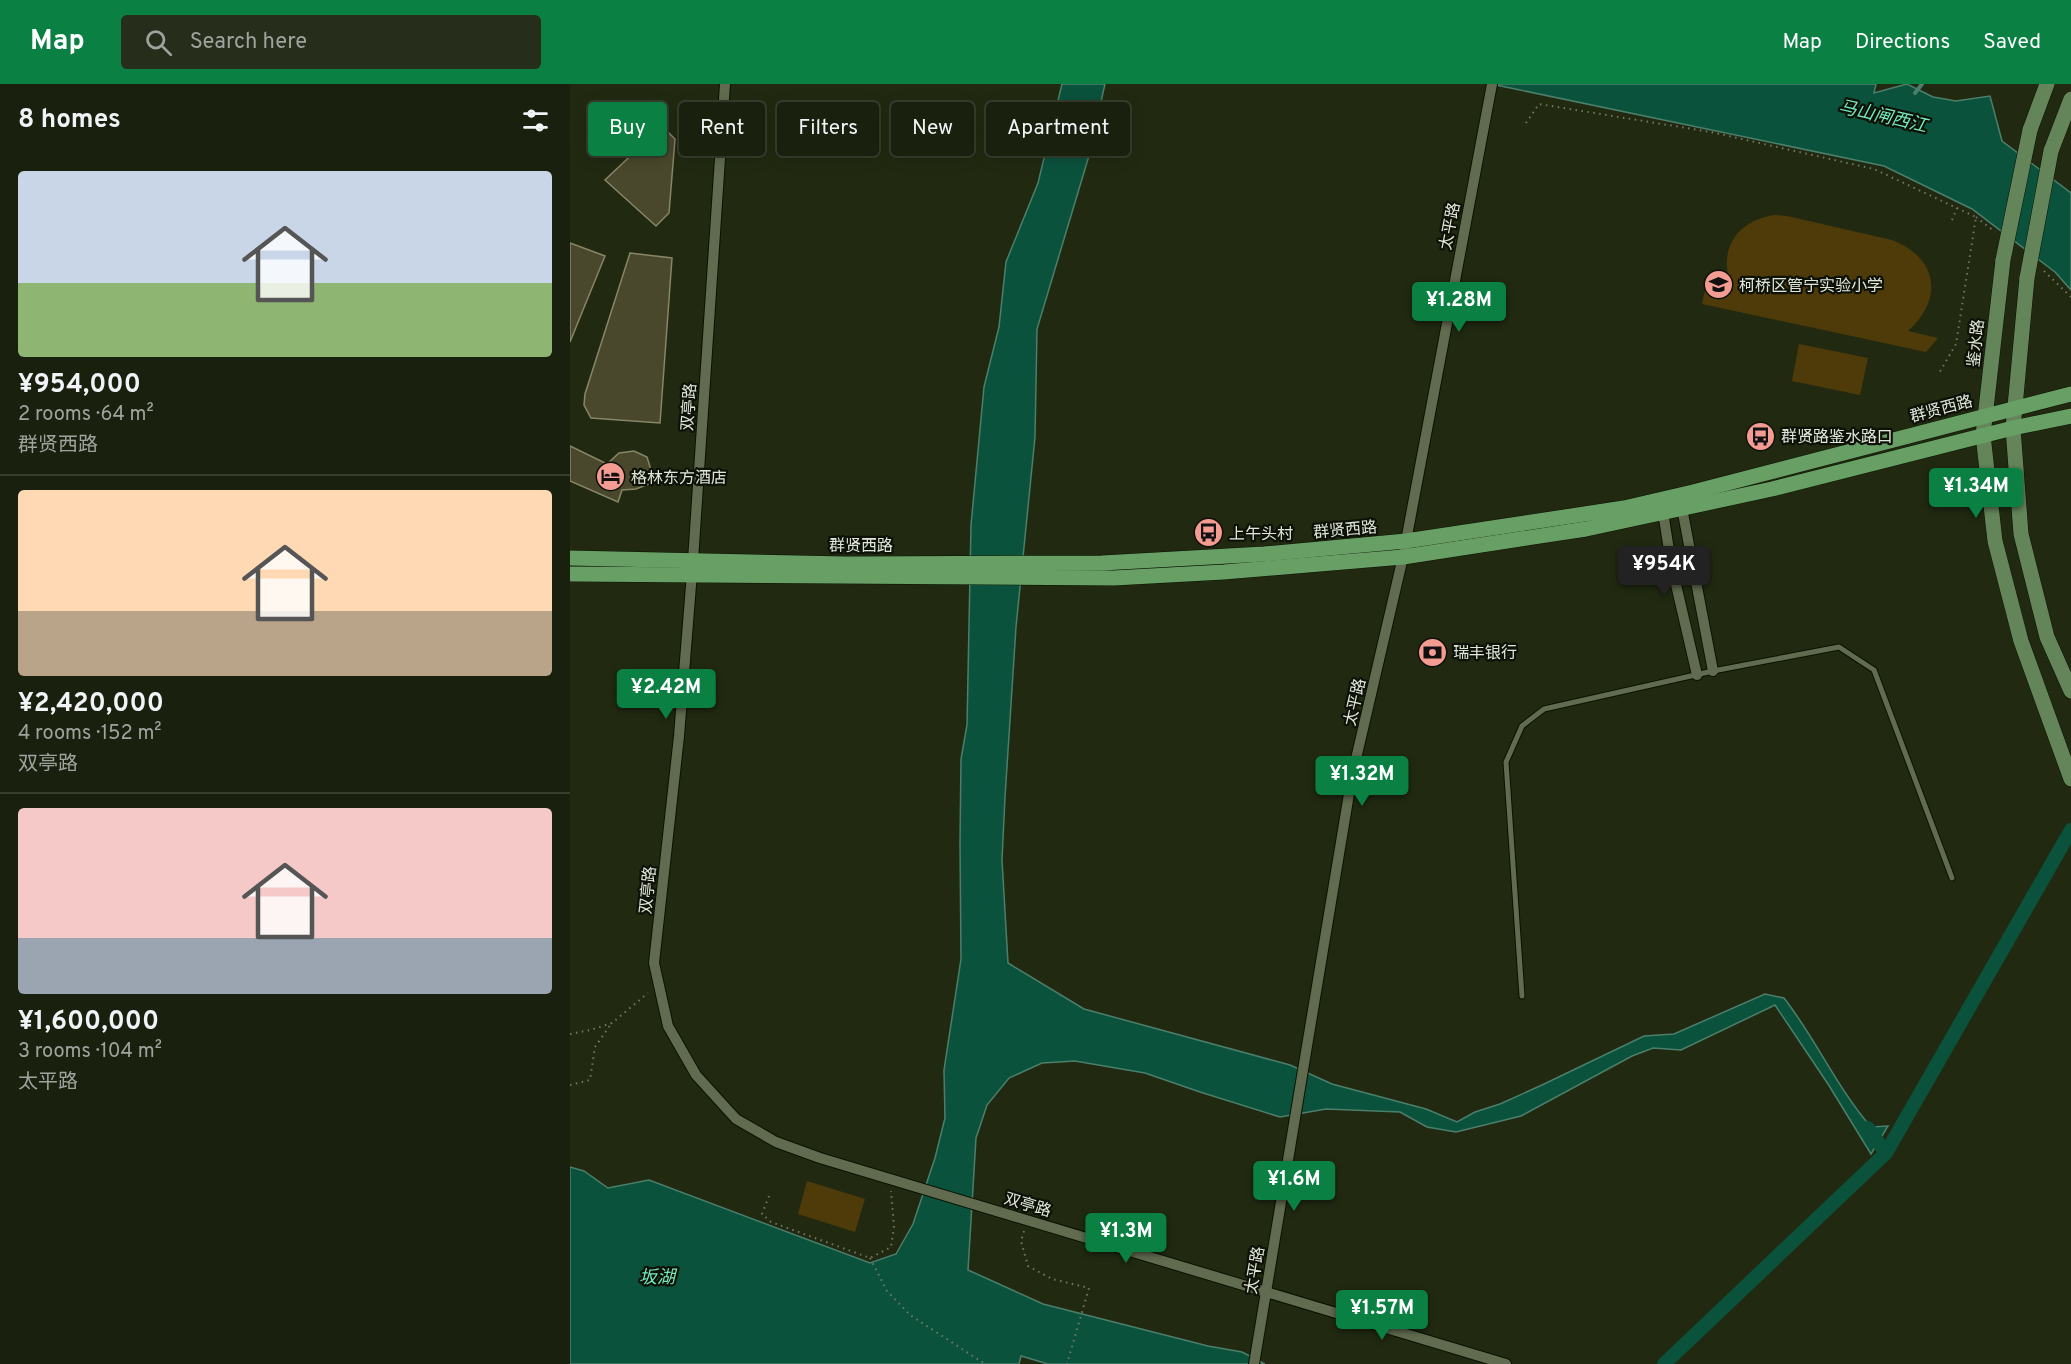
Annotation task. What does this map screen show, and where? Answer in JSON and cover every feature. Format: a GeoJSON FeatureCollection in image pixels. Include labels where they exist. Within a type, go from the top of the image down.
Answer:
{"type":"FeatureCollection","features":[{"type":"Feature","properties":{"kind":"main road","name":"群贤西路"},"geometry":{"type":"LineString","coordinates":[[1404,549],[1624,508],[1693,492],[2071,394]]}},
{"type":"Feature","properties":{"kind":"main road","name":"群贤西路"},"geometry":{"type":"LineString","coordinates":[[570,574],[692,576],[1024,570],[1125,578],[1224,572],[1586,529],[1772,489],[1983,435],[2071,416]]}},
{"type":"Feature","properties":{"kind":"main road","name":"群贤西路"},"geometry":{"type":"LineString","coordinates":[[570,558],[846,564],[968,570]]}},
{"type":"Feature","properties":{"kind":"street","name":"双亭路"},"geometry":{"type":"LineString","coordinates":[[725,84],[680,736],[654,963],[668,1026],[696,1076],[736,1119],[776,1142],[820,1158],[1266,1290],[1506,1364]]}},
{"type":"Feature","properties":{"kind":"street","name":"太平路"},"geometry":{"type":"LineString","coordinates":[[1254,1364],[1352,776],[1404,549],[1492,84]]}},
{"type":"Feature","properties":{"kind":"street","name":"鉴水路"},"geometry":{"type":"LineString","coordinates":[[2047,84],[2030,130],[2003,260],[1983,435],[1995,541],[2020,641],[2068,772]]}},
{"type":"Feature","properties":{"kind":"street"},"geometry":{"type":"LineString","coordinates":[[2071,99],[2051,151],[2027,278],[2013,428],[2021,534],[2047,637],[2071,691]]}},
{"type":"Feature","properties":{"kind":"street"},"geometry":{"type":"LineString","coordinates":[[1682,508],[1713,671]]}},
{"type":"Feature","properties":{"kind":"street"},"geometry":{"type":"LineString","coordinates":[[1663,512],[1671,563],[1697,675]]}},
{"type":"Feature","properties":{"kind":"lane"},"geometry":{"type":"LineString","coordinates":[[1522,996],[1506,762],[1522,726],[1544,709],[1713,671],[1839,647],[1874,670],[1952,878]]}},
{"type":"Feature","properties":{"kind":"path"},"geometry":{"type":"LineString","coordinates":[[1526,123],[1539,104],[1711,132],[1874,169],[1976,217],[1956,344],[1938,375]]}},
{"type":"Feature","properties":{"kind":"path"},"geometry":{"type":"LineString","coordinates":[[1952,220],[1957,208]]}},
{"type":"Feature","properties":{"kind":"path"},"geometry":{"type":"LineString","coordinates":[[570,1085],[590,1080],[595,1047],[612,1023],[659,985]]}},
{"type":"Feature","properties":{"kind":"path"},"geometry":{"type":"LineString","coordinates":[[570,1034],[612,1023]]}},
{"type":"Feature","properties":{"kind":"path"},"geometry":{"type":"LineString","coordinates":[[870,1258],[891,1247],[894,1227],[890,1179]]}},
{"type":"Feature","properties":{"kind":"path"},"geometry":{"type":"LineString","coordinates":[[769,1197],[762,1214],[771,1222],[870,1258],[887,1291],[910,1315],[985,1364]]}},
{"type":"Feature","properties":{"kind":"path"},"geometry":{"type":"LineString","coordinates":[[1028,1220],[1021,1241],[1028,1266],[1053,1279],[1089,1288],[1067,1364]]}},
{"type":"Feature","properties":{"kind":"shaded area"},"geometry":{"type":"Polygon","coordinates":[[[1774,215],[1892,240],[1919,257],[1927,268],[1931,280],[1931,293],[1920,319],[1908,331],[1938,338],[1926,352],[1702,304],[1706,286],[1733,291],[1728,277],[1728,252],[1739,232],[1748,224],[1774,215]]]}},
{"type":"Feature","properties":{"kind":"shaded area"},"geometry":{"type":"Polygon","coordinates":[[[1799,344],[1868,358],[1860,395],[1792,381],[1799,344]]]}},
{"type":"Feature","properties":{"kind":"shaded area"},"geometry":{"type":"Polygon","coordinates":[[[807,1181],[865,1199],[855,1232],[798,1214],[807,1181]]]}},
{"type":"Feature","properties":{"kind":"water"},"geometry":{"type":"Polygon","coordinates":[[[1062,84],[1105,84],[1101,102],[1058,102],[1062,84]]]}},
{"type":"Feature","properties":{"kind":"water","name":"马山闸西江"},"geometry":{"type":"Polygon","coordinates":[[[1491,84],[1876,84],[1874,93],[1907,84],[1933,97],[1956,101],[1990,96],[2002,141],[2071,193],[2071,290],[2055,272],[1972,209],[1884,166],[1491,84]]]}},
{"type":"Feature","properties":{"kind":"water","name":"坂湖"},"geometry":{"type":"Polygon","coordinates":[[[1045,156],[1089,156],[1037,329],[1035,437],[1016,627],[1002,860],[1008,963],[1084,1009],[1290,1065],[1332,1084],[1426,1109],[1457,1122],[1475,1112],[1500,1104],[1542,1085],[1644,1036],[1674,1034],[1765,994],[1784,998],[1871,1127],[1888,1126],[1871,1154],[1775,1005],[1681,1050],[1653,1048],[1632,1056],[1521,1116],[1456,1132],[1427,1127],[1400,1112],[1326,1109],[1280,1117],[1145,1073],[1075,1061],[1042,1063],[1009,1078],[987,1105],[976,1138],[968,1270],[1043,1304],[1208,1346],[1242,1352],[1265,1364],[1048,1364],[1021,1356],[1019,1364],[570,1364],[570,1167],[584,1171],[608,1188],[649,1180],[870,1263],[896,1254],[913,1224],[935,1158],[945,1118],[944,1070],[961,959],[961,759],[967,725],[971,525],[984,387],[999,327],[1006,262],[1038,183],[1045,156]]]}},
{"type":"Feature","properties":{"kind":"building"},"geometry":{"type":"Polygon","coordinates":[[[667,131],[675,139],[669,213],[656,226],[605,180],[630,156],[667,156],[667,131]]]}},
{"type":"Feature","properties":{"kind":"building"},"geometry":{"type":"Polygon","coordinates":[[[570,243],[605,256],[570,342],[570,243]]]}},
{"type":"Feature","properties":{"kind":"building"},"geometry":{"type":"Polygon","coordinates":[[[630,253],[672,258],[660,423],[591,418],[584,405],[585,394],[630,253]]]}},
{"type":"Feature","properties":{"kind":"building","name":"格林东方酒店"},"geometry":{"type":"Polygon","coordinates":[[[570,446],[607,464],[619,453],[634,451],[647,457],[652,473],[649,484],[636,489],[622,490],[618,502],[570,481],[570,446]]]}},
{"type":"Feature","properties":{"kind":"waterway"},"geometry":{"type":"LineString","coordinates":[[1915,93],[1922,84]]}},
{"type":"Feature","properties":{"kind":"waterway"},"geometry":{"type":"LineString","coordinates":[[1664,1364],[1886,1153],[2071,830]]}},
{"type":"Feature","properties":{"kind":"waterway"},"geometry":{"type":"LineString","coordinates":[[1868,1128],[1886,1153]]}},
{"type":"Feature","properties":{"kind":"place","name":"柯桥区管宁实验小学"},"geometry":{"type":"Point","coordinates":[1718,285]}},
{"type":"Feature","properties":{"kind":"place","name":"群贤路鉴水路口"},"geometry":{"type":"Point","coordinates":[1760,436]}},
{"type":"Feature","properties":{"kind":"place","name":"格林东方酒店"},"geometry":{"type":"Point","coordinates":[610,477]}},
{"type":"Feature","properties":{"kind":"place","name":"上午头村"},"geometry":{"type":"Point","coordinates":[1208,533]}},
{"type":"Feature","properties":{"kind":"place","name":"瑞丰银行"},"geometry":{"type":"Point","coordinates":[1432,652]}}]}
